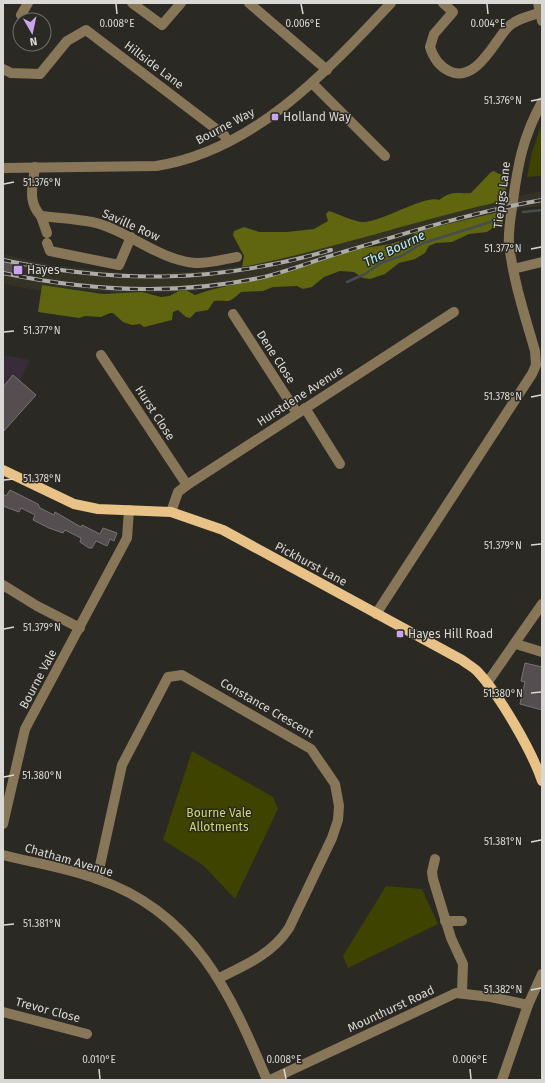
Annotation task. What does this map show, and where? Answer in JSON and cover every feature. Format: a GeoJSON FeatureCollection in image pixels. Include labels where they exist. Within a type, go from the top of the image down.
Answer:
{"type":"FeatureCollection","features":[{"type":"Feature","properties":{"kind":"main road","name":"Pickhurst Lane"},"geometry":{"type":"LineString","coordinates":[[3,470],[74,504],[98,509],[171,512],[222,530],[462,660],[476,670],[487,683],[523,740],[542,778]]}},
{"type":"Feature","properties":{"kind":"street"},"geometry":{"type":"LineString","coordinates":[[23,12],[28,3]]}},
{"type":"Feature","properties":{"kind":"street"},"geometry":{"type":"LineString","coordinates":[[132,3],[162,25],[181,3]]}},
{"type":"Feature","properties":{"kind":"street"},"geometry":{"type":"LineString","coordinates":[[249,3],[327,70]]}},
{"type":"Feature","properties":{"kind":"street","name":"Bourne Way"},"geometry":{"type":"LineString","coordinates":[[3,168],[156,166],[192,158],[228,142],[263,120],[312,83],[327,70],[391,3]]}},
{"type":"Feature","properties":{"kind":"street"},"geometry":{"type":"LineString","coordinates":[[443,3],[453,12],[434,34],[430,47],[436,60],[445,69],[457,73],[465,72],[478,64],[513,22],[540,12]]}},
{"type":"Feature","properties":{"kind":"street","name":"Hillside Lane"},"geometry":{"type":"LineString","coordinates":[[3,70],[11,73],[40,74],[67,42],[86,30],[224,135],[228,142]]}},
{"type":"Feature","properties":{"kind":"street"},"geometry":{"type":"LineString","coordinates":[[312,83],[385,156]]}},
{"type":"Feature","properties":{"kind":"street","name":"Tiepigs Lane"},"geometry":{"type":"LineString","coordinates":[[539,364],[513,269],[509,242],[517,172],[526,134],[542,102]]}},
{"type":"Feature","properties":{"kind":"street"},"geometry":{"type":"LineString","coordinates":[[35,167],[31,203],[41,216],[46,245],[119,265],[131,237]]}},
{"type":"Feature","properties":{"kind":"street","name":"Saville Row"},"geometry":{"type":"LineString","coordinates":[[41,216],[93,222],[131,237],[156,250],[186,261],[204,262],[237,257]]}},
{"type":"Feature","properties":{"kind":"street"},"geometry":{"type":"LineString","coordinates":[[513,269],[542,262]]}},
{"type":"Feature","properties":{"kind":"street","name":"Hurstdene Avenue"},"geometry":{"type":"LineString","coordinates":[[171,512],[178,492],[187,485],[454,312]]}},
{"type":"Feature","properties":{"kind":"street","name":"Dene Close"},"geometry":{"type":"LineString","coordinates":[[233,314],[340,464]]}},
{"type":"Feature","properties":{"kind":"street","name":"Hurst Close"},"geometry":{"type":"LineString","coordinates":[[101,355],[187,485]]}},
{"type":"Feature","properties":{"kind":"street"},"geometry":{"type":"LineString","coordinates":[[376,614],[539,364]]}},
{"type":"Feature","properties":{"kind":"street","name":"Bourne Vale"},"geometry":{"type":"LineString","coordinates":[[3,824],[26,729],[127,538],[129,510]]}},
{"type":"Feature","properties":{"kind":"street"},"geometry":{"type":"LineString","coordinates":[[3,584],[36,606],[80,628]]}},
{"type":"Feature","properties":{"kind":"street"},"geometry":{"type":"LineString","coordinates":[[487,683],[516,644],[542,604]]}},
{"type":"Feature","properties":{"kind":"street"},"geometry":{"type":"LineString","coordinates":[[516,644],[542,652]]}},
{"type":"Feature","properties":{"kind":"street","name":"Constance Crescent"},"geometry":{"type":"LineString","coordinates":[[97,879],[122,765],[168,677],[182,675],[311,749],[335,784],[339,806],[338,820],[332,838],[289,928],[282,939],[265,954],[219,978]]}},
{"type":"Feature","properties":{"kind":"street","name":"Chatham Avenue"},"geometry":{"type":"LineString","coordinates":[[3,855],[97,879],[132,894],[173,922],[204,957],[219,978],[266,1080]]}},
{"type":"Feature","properties":{"kind":"street"},"geometry":{"type":"LineString","coordinates":[[435,859],[432,872],[445,921],[463,964],[462,993]]}},
{"type":"Feature","properties":{"kind":"street"},"geometry":{"type":"LineString","coordinates":[[445,921],[462,921]]}},
{"type":"Feature","properties":{"kind":"street"},"geometry":{"type":"LineString","coordinates":[[502,1080],[528,1005],[542,974]]}},
{"type":"Feature","properties":{"kind":"street","name":"Mounthurst Road"},"geometry":{"type":"LineString","coordinates":[[270,1080],[456,993],[491,997],[528,1005]]}},
{"type":"Feature","properties":{"kind":"street","name":"Trevor Close"},"geometry":{"type":"LineString","coordinates":[[3,1012],[87,1034]]}},
{"type":"Feature","properties":{"kind":"shaded area"},"geometry":{"type":"Polygon","coordinates":[[[542,191],[542,206],[522,208],[458,223],[375,245],[302,270],[217,288],[184,292],[126,294],[43,286],[42,291],[3,284],[3,254],[51,265],[127,273],[154,274],[212,270],[244,265],[464,207],[542,191]]]}},
{"type":"Feature","properties":{"kind":"shaded area"},"geometry":{"type":"Polygon","coordinates":[[[3,355],[30,360],[20,381],[3,432],[3,355]]]}},
{"type":"Feature","properties":{"kind":"green space"},"geometry":{"type":"Polygon","coordinates":[[[542,123],[542,176],[527,177],[532,152],[542,123]]]}},
{"type":"Feature","properties":{"kind":"green space"},"geometry":{"type":"Polygon","coordinates":[[[494,171],[499,174],[509,175],[503,201],[438,217],[341,244],[242,267],[244,256],[233,235],[234,231],[244,227],[259,232],[287,232],[314,229],[328,221],[326,214],[329,211],[360,222],[372,221],[425,201],[433,199],[439,200],[455,193],[471,193],[491,172],[494,171]]]}},
{"type":"Feature","properties":{"kind":"green space"},"geometry":{"type":"Polygon","coordinates":[[[503,211],[503,225],[494,227],[487,232],[469,234],[452,242],[436,243],[429,246],[425,253],[415,259],[399,263],[385,274],[370,279],[363,278],[354,272],[340,271],[324,277],[312,287],[303,289],[297,286],[273,287],[263,291],[241,292],[231,300],[214,301],[208,310],[196,312],[190,318],[186,317],[178,310],[173,312],[172,320],[144,327],[140,324],[132,325],[123,322],[113,313],[101,317],[85,316],[79,318],[38,312],[42,285],[103,294],[142,292],[161,297],[186,290],[195,295],[210,290],[287,272],[358,249],[390,244],[407,239],[418,231],[503,211]]]}},
{"type":"Feature","properties":{"kind":"green space","name":"Bourne Vale Allotments"},"geometry":{"type":"Polygon","coordinates":[[[192,751],[273,797],[278,809],[235,899],[203,865],[163,840],[192,751]]]}},
{"type":"Feature","properties":{"kind":"green space"},"geometry":{"type":"Polygon","coordinates":[[[386,886],[422,889],[438,924],[348,968],[343,956],[386,886]]]}},
{"type":"Feature","properties":{"kind":"building"},"geometry":{"type":"Polygon","coordinates":[[[3,261],[20,265],[18,275],[3,272],[3,261]]]}},
{"type":"Feature","properties":{"kind":"building"},"geometry":{"type":"Polygon","coordinates":[[[13,375],[36,395],[3,432],[3,387],[13,375]]]}},
{"type":"Feature","properties":{"kind":"building"},"geometry":{"type":"Polygon","coordinates":[[[10,490],[38,504],[40,508],[54,515],[55,512],[81,527],[82,525],[100,534],[103,528],[117,533],[114,541],[110,539],[107,546],[96,541],[92,548],[89,548],[80,542],[81,538],[65,530],[63,533],[49,528],[33,520],[35,515],[21,508],[19,512],[3,506],[3,494],[6,496],[10,490]]]}},
{"type":"Feature","properties":{"kind":"building"},"geometry":{"type":"Polygon","coordinates":[[[525,663],[542,667],[542,710],[520,704],[525,682],[521,681],[525,663]]]}},
{"type":"Feature","properties":{"kind":"waterway","name":"The Bourne"},"geometry":{"type":"LineString","coordinates":[[523,212],[542,210]]}},
{"type":"Feature","properties":{"kind":"waterway","name":"The Bourne"},"geometry":{"type":"LineString","coordinates":[[347,282],[365,274],[381,263],[401,256],[423,243],[497,220]]}},
{"type":"Feature","properties":{"kind":"railway"},"geometry":{"type":"LineString","coordinates":[[3,273],[67,284],[131,289],[163,289],[227,284],[280,273],[330,256],[465,217],[542,200]]}},
{"type":"Feature","properties":{"kind":"railway"},"geometry":{"type":"LineString","coordinates":[[3,260],[45,268],[87,273],[127,276],[167,276],[207,274],[248,269],[289,261],[331,250]]}},
{"type":"Feature","properties":{"kind":"place","name":"Holland Way"},"geometry":{"type":"Point","coordinates":[275,117]}},
{"type":"Feature","properties":{"kind":"place","name":"Hayes"},"geometry":{"type":"Point","coordinates":[18,270]}},
{"type":"Feature","properties":{"kind":"place","name":"Hayes Hill Road"},"geometry":{"type":"Point","coordinates":[400,634]}}]}
